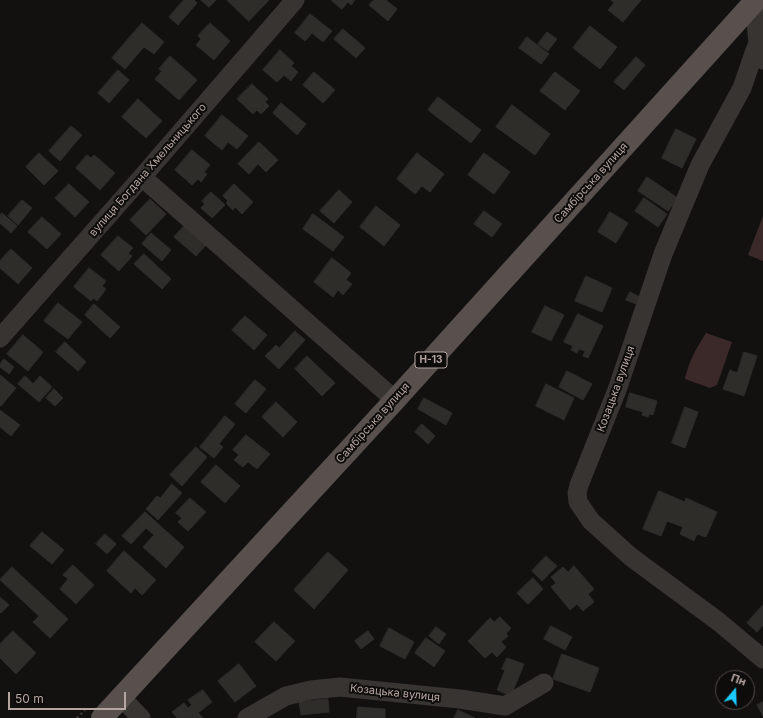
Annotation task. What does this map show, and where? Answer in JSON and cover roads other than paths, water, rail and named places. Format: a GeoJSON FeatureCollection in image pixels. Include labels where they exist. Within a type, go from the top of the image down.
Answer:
{"type":"FeatureCollection","features":[{"type":"Feature","properties":{"kind":"main road","name":"Самбірська вулиця"},"geometry":{"type":"LineString","coordinates":[[102,718],[395,400],[755,1]]}},
{"type":"Feature","properties":{"kind":"street","name":"вулиця Богдана Хмельницького"},"geometry":{"type":"LineString","coordinates":[[0,338],[295,0]]}},
{"type":"Feature","properties":{"kind":"street","name":"Самбірська вулиця"},"geometry":{"type":"LineString","coordinates":[[755,1],[759,57]]}},
{"type":"Feature","properties":{"kind":"street","name":"Козацька вулиця"},"geometry":{"type":"LineString","coordinates":[[759,57],[700,165],[664,254],[617,390],[577,493],[578,502],[592,521],[631,557],[719,622],[763,659]]}},
{"type":"Feature","properties":{"kind":"street"},"geometry":{"type":"LineString","coordinates":[[142,177],[395,400]]}},
{"type":"Feature","properties":{"kind":"street","name":"Козацька вулиця"},"geometry":{"type":"LineString","coordinates":[[247,718],[286,696],[311,690],[340,687],[460,699],[505,706],[544,683]]}},
{"type":"Feature","properties":{"kind":"street"},"geometry":{"type":"LineString","coordinates":[[121,697],[141,718]]}}]}
